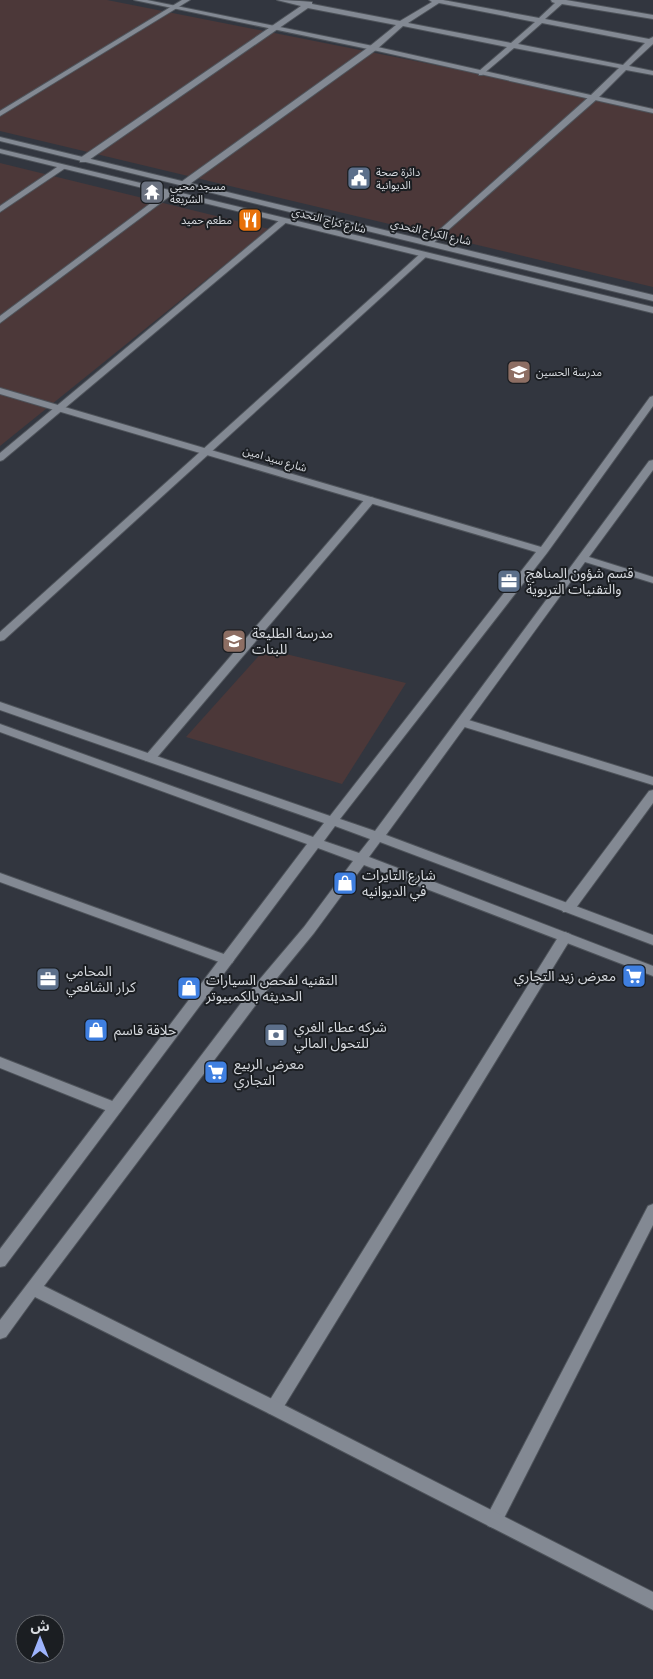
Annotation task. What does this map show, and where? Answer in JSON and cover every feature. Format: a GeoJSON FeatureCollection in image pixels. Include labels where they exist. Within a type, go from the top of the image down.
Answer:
{"type":"FeatureCollection","features":[{"type":"Feature","properties":{"kind":"street"},"geometry":{"type":"LineString","coordinates":[[137,0],[373,48],[653,111]]}},
{"type":"Feature","properties":{"kind":"street"},"geometry":{"type":"LineString","coordinates":[[0,114],[187,0]]}},
{"type":"Feature","properties":{"kind":"street"},"geometry":{"type":"LineString","coordinates":[[280,0],[653,73]]}},
{"type":"Feature","properties":{"kind":"street"},"geometry":{"type":"LineString","coordinates":[[83,160],[314,0]]}},
{"type":"Feature","properties":{"kind":"street"},"geometry":{"type":"LineString","coordinates":[[184,184],[373,48],[401,24],[436,0],[652,41]]}},
{"type":"Feature","properties":{"kind":"street"},"geometry":{"type":"LineString","coordinates":[[551,0],[653,17]]}},
{"type":"Feature","properties":{"kind":"street"},"geometry":{"type":"LineString","coordinates":[[482,73],[562,1]]}},
{"type":"Feature","properties":{"kind":"street"},"geometry":{"type":"LineString","coordinates":[[430,243],[594,97],[652,41]]}},
{"type":"Feature","properties":{"kind":"street","name":"شارع الكراج التحدي"},"geometry":{"type":"LineString","coordinates":[[0,139],[653,298]]}},
{"type":"Feature","properties":{"kind":"street","name":"شارع كراج التحدي"},"geometry":{"type":"LineString","coordinates":[[0,151],[653,310]]}},
{"type":"Feature","properties":{"kind":"street"},"geometry":{"type":"LineString","coordinates":[[0,210],[63,167]]}},
{"type":"Feature","properties":{"kind":"street"},"geometry":{"type":"LineString","coordinates":[[0,320],[170,193]]}},
{"type":"Feature","properties":{"kind":"street"},"geometry":{"type":"LineString","coordinates":[[0,458],[284,221]]}},
{"type":"Feature","properties":{"kind":"street"},"geometry":{"type":"LineString","coordinates":[[0,638],[424,255]]}},
{"type":"Feature","properties":{"kind":"street","name":"شارع سيد امين"},"geometry":{"type":"LineString","coordinates":[[0,391],[543,551]]}},
{"type":"Feature","properties":{"kind":"street"},"geometry":{"type":"LineString","coordinates":[[0,1261],[315,842],[543,551],[653,399]]}},
{"type":"Feature","properties":{"kind":"street"},"geometry":{"type":"LineString","coordinates":[[0,1332],[259,990],[308,930],[378,837],[653,463]]}},
{"type":"Feature","properties":{"kind":"street"},"geometry":{"type":"LineString","coordinates":[[150,758],[370,500]]}},
{"type":"Feature","properties":{"kind":"street"},"geometry":{"type":"LineString","coordinates":[[583,558],[653,580]]}},
{"type":"Feature","properties":{"kind":"street"},"geometry":{"type":"LineString","coordinates":[[0,706],[378,837],[653,940]]}},
{"type":"Feature","properties":{"kind":"street"},"geometry":{"type":"LineString","coordinates":[[462,722],[653,782]]}},
{"type":"Feature","properties":{"kind":"street"},"geometry":{"type":"LineString","coordinates":[[0,728],[361,859],[653,970]]}},
{"type":"Feature","properties":{"kind":"street"},"geometry":{"type":"LineString","coordinates":[[568,909],[653,794]]}},
{"type":"Feature","properties":{"kind":"street"},"geometry":{"type":"LineString","coordinates":[[0,877],[227,960]]}},
{"type":"Feature","properties":{"kind":"street"},"geometry":{"type":"LineString","coordinates":[[274,1408],[565,937]]}},
{"type":"Feature","properties":{"kind":"street"},"geometry":{"type":"LineString","coordinates":[[0,1062],[115,1108]]}},
{"type":"Feature","properties":{"kind":"street"},"geometry":{"type":"LineString","coordinates":[[494,1520],[653,1210]]}},
{"type":"Feature","properties":{"kind":"street"},"geometry":{"type":"LineString","coordinates":[[34,1289],[274,1408],[653,1601]]}},
{"type":"Feature","properties":{"kind":"shaded area"},"geometry":{"type":"Polygon","coordinates":[[[0,0],[107,0],[653,108],[653,287],[0,131],[0,0]]]}},
{"type":"Feature","properties":{"kind":"shaded area"},"geometry":{"type":"Polygon","coordinates":[[[0,163],[269,229],[0,446],[0,163]]]}},
{"type":"Feature","properties":{"kind":"shaded area"},"geometry":{"type":"Polygon","coordinates":[[[265,649],[406,683],[342,784],[186,737],[265,649]]]}},
{"type":"Feature","properties":{"kind":"place","name":"دائرة صحة الديوانية"},"geometry":{"type":"Point","coordinates":[359,178]}},
{"type":"Feature","properties":{"kind":"place","name":"مسجد محيي الشريعة"},"geometry":{"type":"Point","coordinates":[152,192]}},
{"type":"Feature","properties":{"kind":"place","name":"مطعم حميد"},"geometry":{"type":"Point","coordinates":[250,220]}},
{"type":"Feature","properties":{"kind":"place","name":"مدرسة الحسين"},"geometry":{"type":"Point","coordinates":[519,372]}},
{"type":"Feature","properties":{"kind":"place","name":"قسم شؤون المناهج والتقنيات التربوية"},"geometry":{"type":"Point","coordinates":[509,581]}},
{"type":"Feature","properties":{"kind":"place","name":"مدرسة الطليعة للبنات"},"geometry":{"type":"Point","coordinates":[234,641]}},
{"type":"Feature","properties":{"kind":"place","name":"شارع التايرات في الديوانيه"},"geometry":{"type":"Point","coordinates":[345,883]}},
{"type":"Feature","properties":{"kind":"place","name":"معرض زيد التجاري"},"geometry":{"type":"Point","coordinates":[634,976]}},
{"type":"Feature","properties":{"kind":"place","name":"المحامي كرار الشافعي"},"geometry":{"type":"Point","coordinates":[48,979]}},
{"type":"Feature","properties":{"kind":"place","name":"التقنيه لفحص السيارات الحديثه بالكمبيوتر"},"geometry":{"type":"Point","coordinates":[189,988]}},
{"type":"Feature","properties":{"kind":"place","name":"حلاقة قاسم"},"geometry":{"type":"Point","coordinates":[96,1030]}},
{"type":"Feature","properties":{"kind":"place","name":"شركه عطاء الغري للتحول المالي"},"geometry":{"type":"Point","coordinates":[276,1035]}},
{"type":"Feature","properties":{"kind":"place","name":"معرض الربيع التجاري"},"geometry":{"type":"Point","coordinates":[216,1072]}}]}
